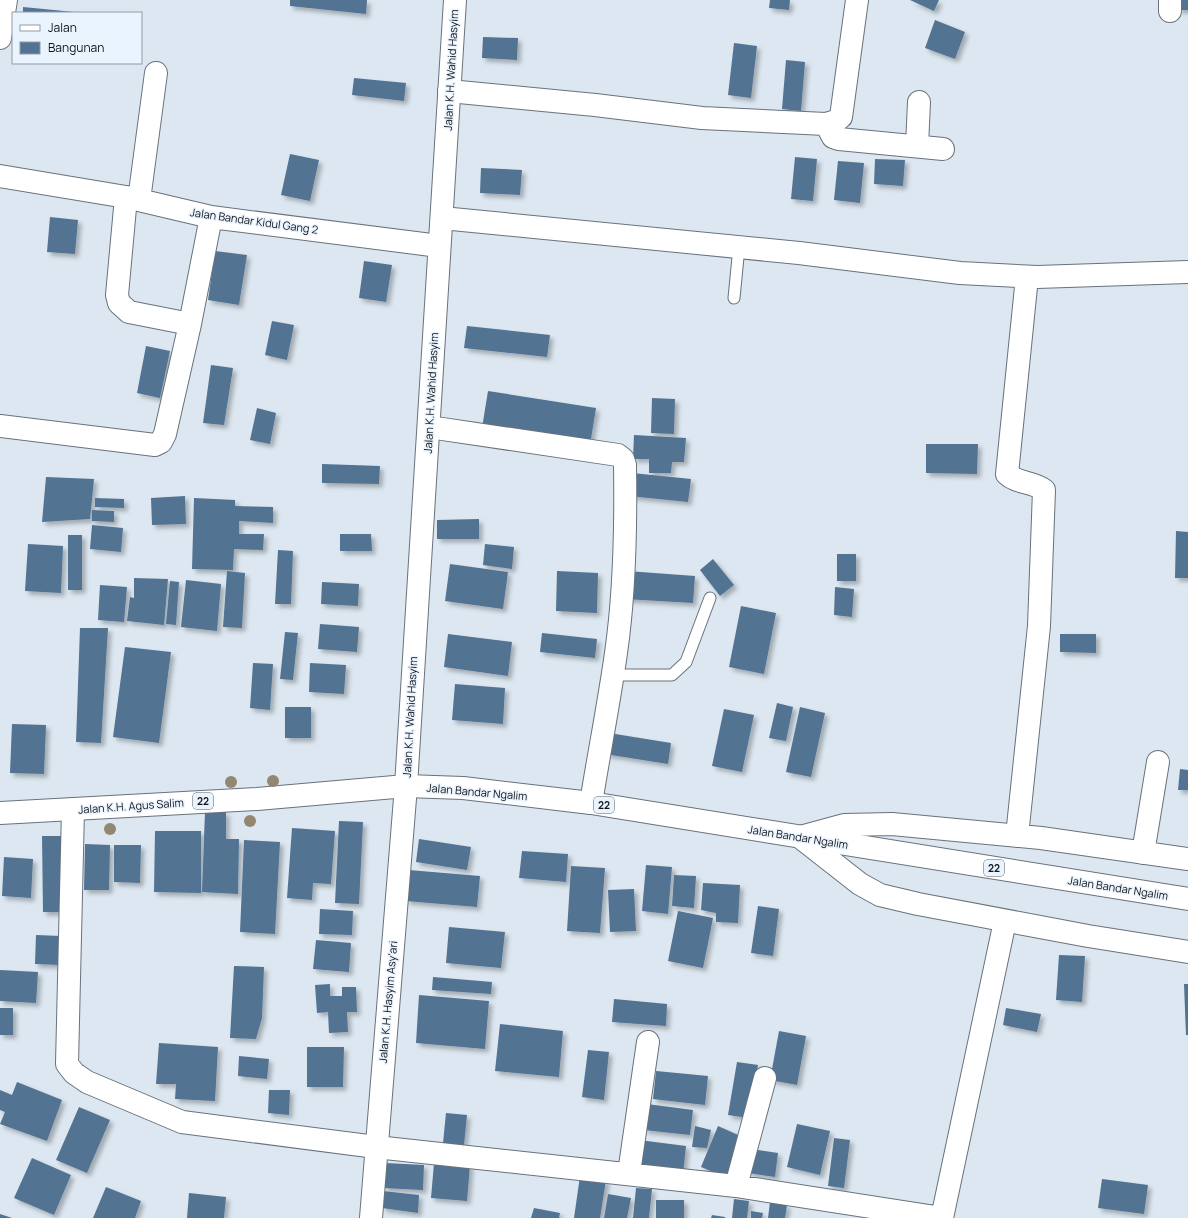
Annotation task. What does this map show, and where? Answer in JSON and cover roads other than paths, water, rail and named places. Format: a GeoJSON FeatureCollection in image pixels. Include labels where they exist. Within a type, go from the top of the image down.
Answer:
{"type":"FeatureCollection","features":[{"type":"Feature","properties":{"kind":"main road"},"geometry":{"type":"LineString","coordinates":[[0,38],[6,0]]}},
{"type":"Feature","properties":{"kind":"main road","name":"Jalan K.H. Wahid Hasyim"},"geometry":{"type":"LineString","coordinates":[[406,786],[455,0]]}},
{"type":"Feature","properties":{"kind":"main road"},"geometry":{"type":"LineString","coordinates":[[449,91],[595,105],[702,118],[826,124],[836,121],[841,117],[857,0]]}},
{"type":"Feature","properties":{"kind":"main road"},"geometry":{"type":"LineString","coordinates":[[156,73],[117,294],[119,303],[129,312],[190,324]]}},
{"type":"Feature","properties":{"kind":"main road"},"geometry":{"type":"LineString","coordinates":[[917,146],[918,102]]}},
{"type":"Feature","properties":{"kind":"main road"},"geometry":{"type":"LineString","coordinates":[[826,124],[833,137],[837,139],[944,148]]}},
{"type":"Feature","properties":{"kind":"main road","name":"Jalan Bandar Kidul Gang 2"},"geometry":{"type":"LineString","coordinates":[[0,176],[133,199],[211,217],[439,246]]}},
{"type":"Feature","properties":{"kind":"main road"},"geometry":{"type":"LineString","coordinates":[[0,426],[155,445],[161,442],[165,434],[190,324],[211,217]]}},
{"type":"Feature","properties":{"kind":"main road"},"geometry":{"type":"LineString","coordinates":[[442,218],[799,253],[960,273],[1027,277],[1188,272]]}},
{"type":"Feature","properties":{"kind":"main road"},"geometry":{"type":"LineString","coordinates":[[1017,836],[1039,626],[1044,490],[1037,484],[1014,480],[1007,474],[1027,277]]}},
{"type":"Feature","properties":{"kind":"main road"},"geometry":{"type":"LineString","coordinates":[[428,427],[618,455],[623,459],[625,465],[626,525],[621,602],[612,675],[591,803]]}},
{"type":"Feature","properties":{"kind":"main road"},"geometry":{"type":"LineString","coordinates":[[1143,853],[1158,762]]}},
{"type":"Feature","properties":{"kind":"main road","name":"Jalan Bandar Ngalim"},"geometry":{"type":"LineString","coordinates":[[406,786],[464,788],[591,803],[1188,899]]}},
{"type":"Feature","properties":{"kind":"main road","name":"Jalan K.H. Agus Salim"},"geometry":{"type":"LineString","coordinates":[[0,813],[257,799],[406,786]]}},
{"type":"Feature","properties":{"kind":"main road","name":"Jalan K.H. Hasyim Asy'ari"},"geometry":{"type":"LineString","coordinates":[[371,1218],[406,786]]}},
{"type":"Feature","properties":{"kind":"main road"},"geometry":{"type":"LineString","coordinates":[[73,809],[67,1064],[74,1073],[87,1082],[182,1122],[376,1147],[629,1173],[736,1186],[942,1218],[1005,921]]}},
{"type":"Feature","properties":{"kind":"main road"},"geometry":{"type":"LineString","coordinates":[[800,837],[844,825],[892,824],[1017,836],[1188,859]]}},
{"type":"Feature","properties":{"kind":"main road"},"geometry":{"type":"LineString","coordinates":[[800,837],[860,884],[880,895],[1005,921],[1188,952]]}},
{"type":"Feature","properties":{"kind":"main road"},"geometry":{"type":"LineString","coordinates":[[629,1173],[648,1042]]}},
{"type":"Feature","properties":{"kind":"main road"},"geometry":{"type":"LineString","coordinates":[[736,1186],[766,1078]]}},
{"type":"Feature","properties":{"kind":"lane"},"geometry":{"type":"LineString","coordinates":[[734,298],[739,247]]}},
{"type":"Feature","properties":{"kind":"lane"},"geometry":{"type":"LineString","coordinates":[[612,675],[672,675],[680,669],[686,662],[710,598]]}}]}
